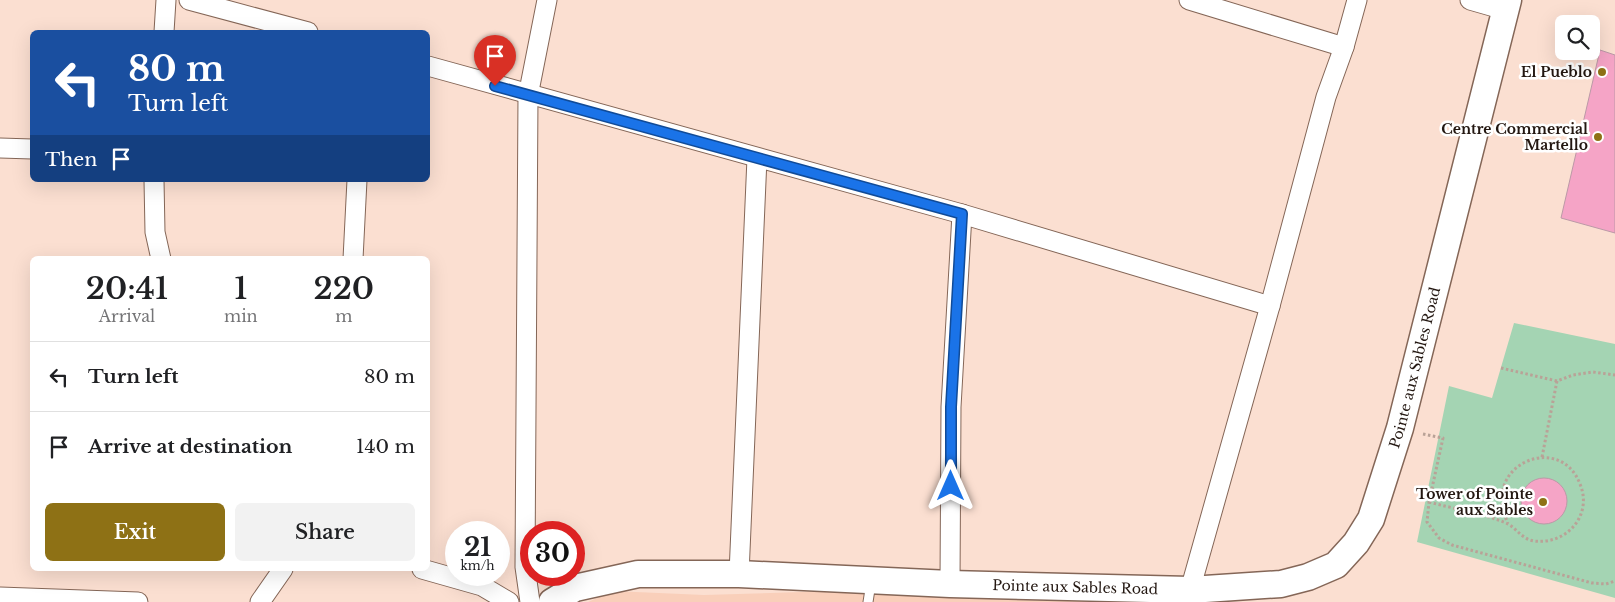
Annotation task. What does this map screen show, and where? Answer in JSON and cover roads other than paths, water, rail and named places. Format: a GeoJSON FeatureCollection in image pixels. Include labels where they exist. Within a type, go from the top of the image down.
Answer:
{"type":"FeatureCollection","features":[{"type":"Feature","properties":{"kind":"main road","name":"Pointe aux Sables Road"},"geometry":{"type":"LineString","coordinates":[[552,602],[575,588],[638,574],[739,574],[870,591],[950,584],[1190,590],[1281,584],[1308,577],[1336,565],[1356,543],[1371,519],[1400,428],[1506,5]]}},
{"type":"Feature","properties":{"kind":"street"},"geometry":{"type":"LineString","coordinates":[[164,30],[166,0]]}},
{"type":"Feature","properties":{"kind":"street"},"geometry":{"type":"LineString","coordinates":[[189,0],[301,30]]}},
{"type":"Feature","properties":{"kind":"street"},"geometry":{"type":"LineString","coordinates":[[530,602],[525,567],[528,96],[547,0]]}},
{"type":"Feature","properties":{"kind":"street"},"geometry":{"type":"LineString","coordinates":[[1190,0],[1344,48]]}},
{"type":"Feature","properties":{"kind":"street"},"geometry":{"type":"LineString","coordinates":[[1190,590],[1270,306],[1326,97],[1344,48],[1357,0]]}},
{"type":"Feature","properties":{"kind":"street"},"geometry":{"type":"LineString","coordinates":[[1470,0],[1506,5]]}},
{"type":"Feature","properties":{"kind":"street"},"geometry":{"type":"LineString","coordinates":[[430,67],[528,96],[962,214],[1270,306]]}},
{"type":"Feature","properties":{"kind":"street"},"geometry":{"type":"LineString","coordinates":[[0,148],[30,150]]}},
{"type":"Feature","properties":{"kind":"street"},"geometry":{"type":"LineString","coordinates":[[739,574],[757,158]]}},
{"type":"Feature","properties":{"kind":"street"},"geometry":{"type":"LineString","coordinates":[[154,182],[154,232],[160,256]]}},
{"type":"Feature","properties":{"kind":"street"},"geometry":{"type":"LineString","coordinates":[[353,256],[357,182]]}},
{"type":"Feature","properties":{"kind":"street"},"geometry":{"type":"LineString","coordinates":[[950,584],[951,407],[962,214]]}},
{"type":"Feature","properties":{"kind":"street"},"geometry":{"type":"LineString","coordinates":[[260,602],[282,571]]}},
{"type":"Feature","properties":{"kind":"street"},"geometry":{"type":"LineString","coordinates":[[429,571],[482,586],[509,602]]}},
{"type":"Feature","properties":{"kind":"street"},"geometry":{"type":"LineString","coordinates":[[0,597],[138,602]]}},
{"type":"Feature","properties":{"kind":"place","name":"El Pueblo"},"geometry":{"type":"Point","coordinates":[1602,72]}},
{"type":"Feature","properties":{"kind":"place","name":"Centre Commercial Martello"},"geometry":{"type":"Point","coordinates":[1598,137]}},
{"type":"Feature","properties":{"kind":"place","name":"Tower of Pointe aux Sables"},"geometry":{"type":"Point","coordinates":[1543,502]}}]}
